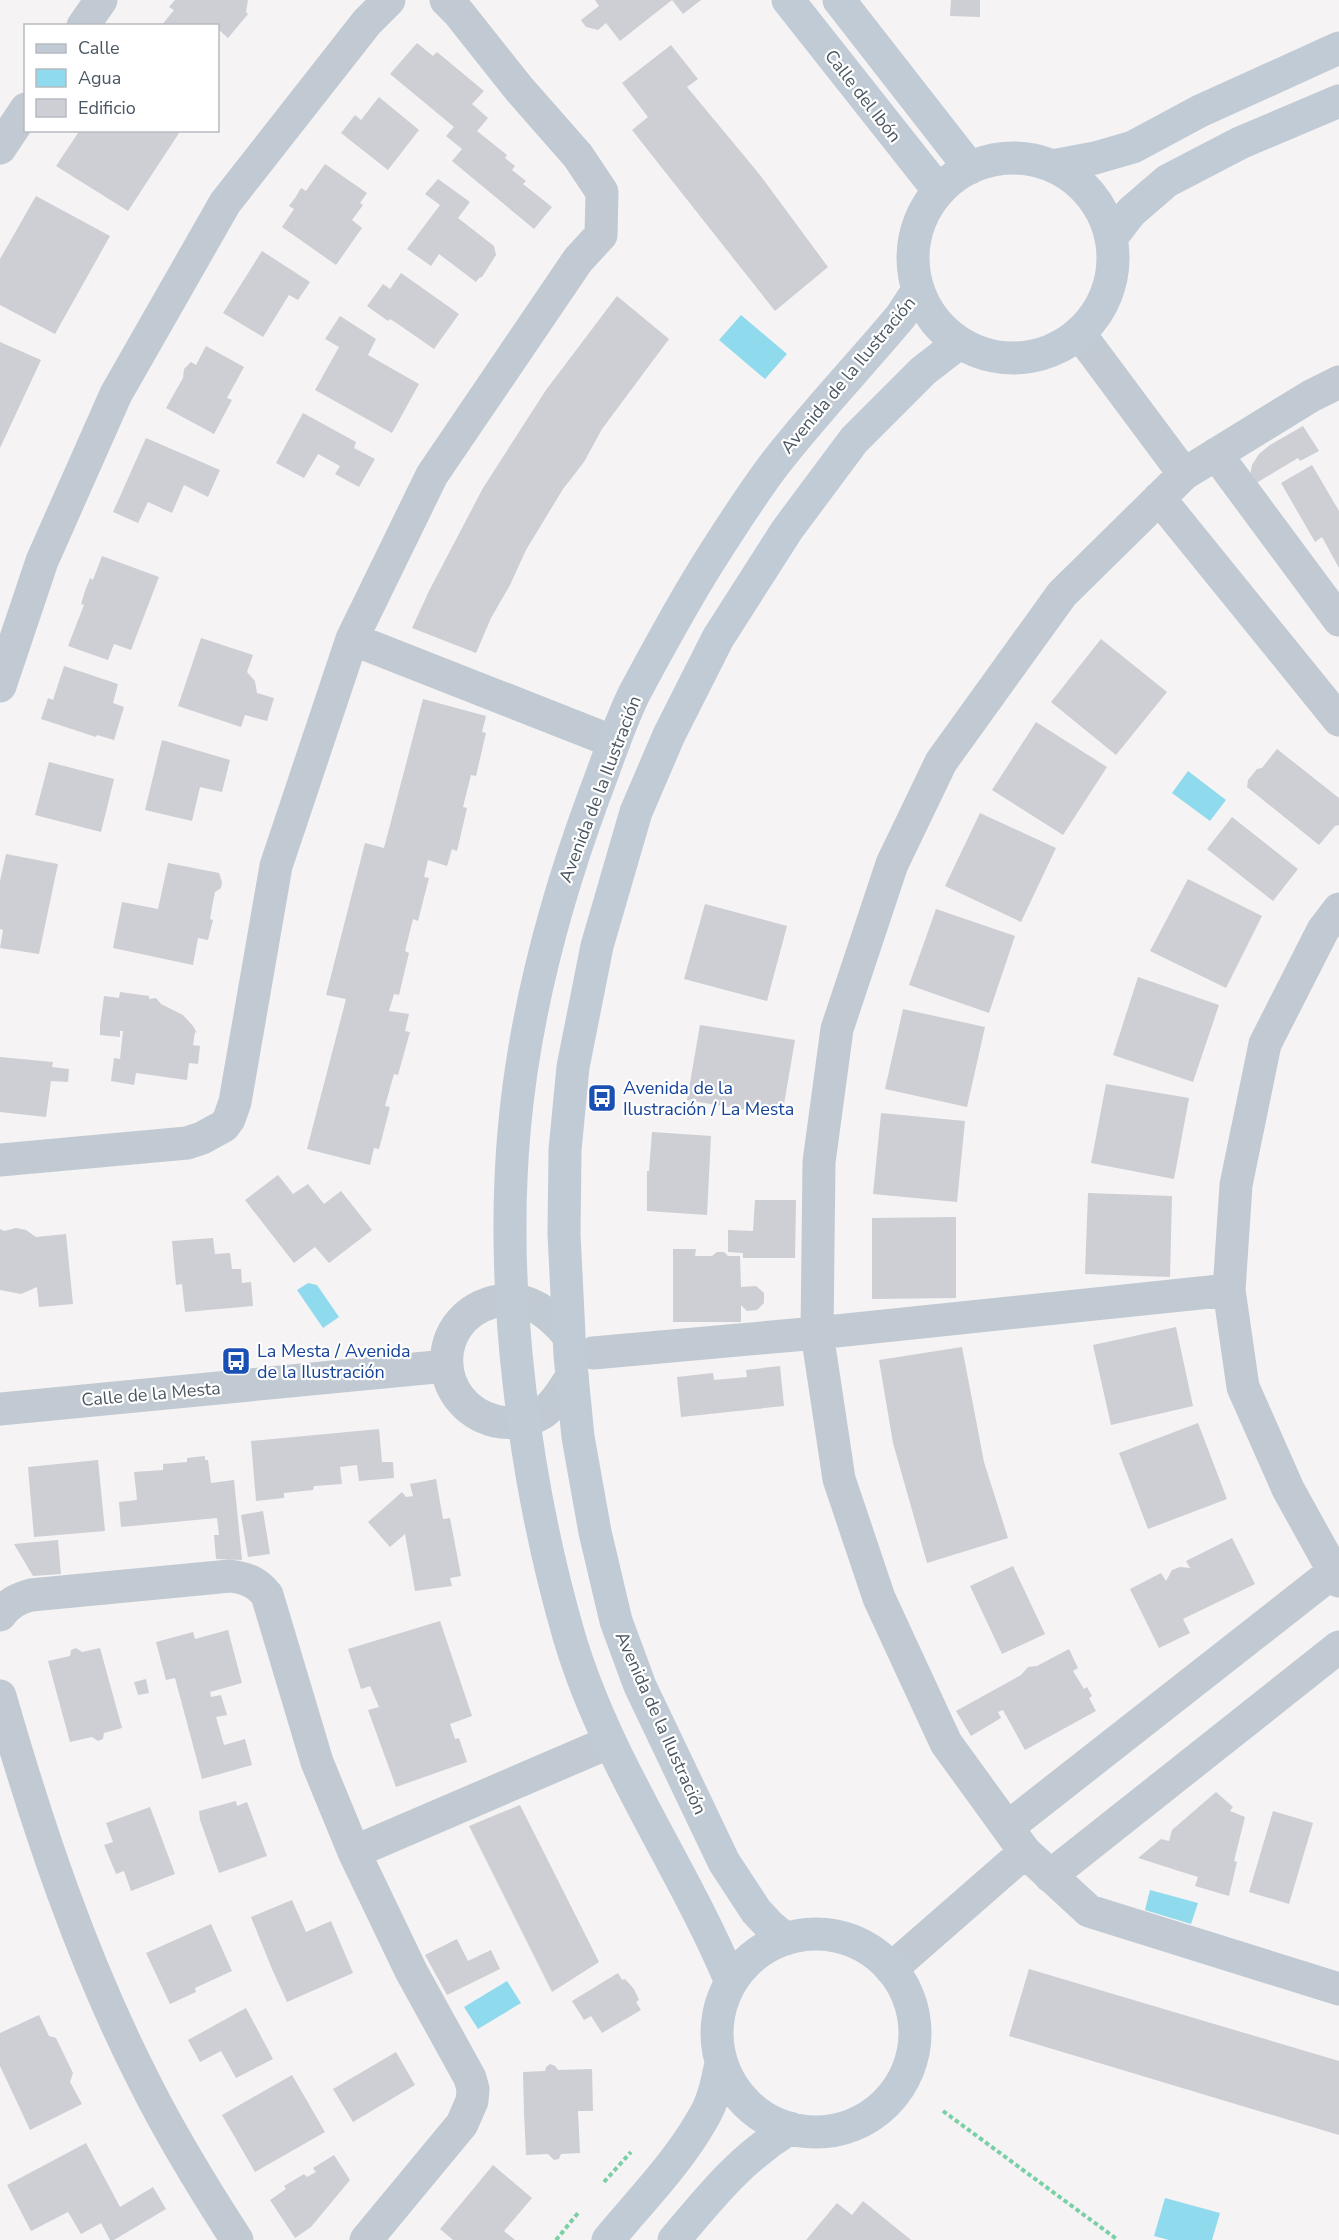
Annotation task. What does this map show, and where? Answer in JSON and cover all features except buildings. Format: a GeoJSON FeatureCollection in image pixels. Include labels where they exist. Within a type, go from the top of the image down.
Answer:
{"type":"FeatureCollection","features":[{"type":"Feature","properties":{"kind":"street"},"geometry":{"type":"LineString","coordinates":[[84,24],[101,0]]}},
{"type":"Feature","properties":{"kind":"street"},"geometry":{"type":"LineString","coordinates":[[0,686],[42,561],[116,394],[225,203],[367,22],[389,0]]}},
{"type":"Feature","properties":{"kind":"street"},"geometry":{"type":"LineString","coordinates":[[0,1160],[187,1143],[218,1131],[229,1119],[235,1102],[276,866],[352,639],[432,475],[578,260],[601,235],[602,192],[578,156],[446,0]]}},
{"type":"Feature","properties":{"kind":"street","name":"Calle del Ibón"},"geometry":{"type":"LineString","coordinates":[[788,0],[939,191]]}},
{"type":"Feature","properties":{"kind":"street"},"geometry":{"type":"LineString","coordinates":[[839,0],[969,168]]}},
{"type":"Feature","properties":{"kind":"street"},"geometry":{"type":"LineString","coordinates":[[1053,166],[1095,158],[1133,147],[1200,111],[1339,48]]}},
{"type":"Feature","properties":{"kind":"street"},"geometry":{"type":"LineString","coordinates":[[1111,238],[1140,204],[1167,180],[1240,143],[1339,101]]}},
{"type":"Feature","properties":{"kind":"street"},"geometry":{"type":"LineString","coordinates":[[0,148],[24,112]]}},
{"type":"Feature","properties":{"kind":"street"},"geometry":{"type":"LineString","coordinates":[[1011,159],[1033,160],[1053,166],[1074,178],[1091,195],[1103,215],[1111,238],[1113,259],[1111,280],[1104,300],[1093,318],[1079,333],[1050,350],[1033,356],[1008,358],[983,353],[959,343],[934,320],[918,290],[913,264],[915,238],[924,213],[939,191],[969,168],[990,161],[1011,159]]}},
{"type":"Feature","properties":{"kind":"street","name":"Avenida de la Ilustración"},"geometry":{"type":"LineString","coordinates":[[731,1982],[716,1947],[610,1742],[569,1638],[546,1540],[525,1421],[512,1300],[511,1220],[514,1134],[523,1054],[536,989],[570,860],[633,697],[710,561],[774,465],[901,316],[918,290]]}},
{"type":"Feature","properties":{"kind":"street"},"geometry":{"type":"LineString","coordinates":[[1079,333],[1184,474]]}},
{"type":"Feature","properties":{"kind":"street","name":"Avenida de la Ilustración"},"geometry":{"type":"LineString","coordinates":[[786,1939],[756,1911],[724,1862],[640,1686],[616,1621],[595,1532],[578,1437],[578,1354],[564,1234],[565,1150],[573,1067],[597,946],[636,812],[669,735],[718,638],[787,530],[854,440],[923,370],[959,343]]}},
{"type":"Feature","properties":{"kind":"street"},"geometry":{"type":"LineString","coordinates":[[1339,382],[1311,396],[1184,474],[1062,594],[941,762],[892,864],[837,1029],[819,1162],[817,1333],[839,1479],[879,1598],[946,1743],[1017,1839],[1050,1876],[1089,1911],[1339,1989]]}},
{"type":"Feature","properties":{"kind":"street"},"geometry":{"type":"LineString","coordinates":[[1216,453],[1339,620]]}},
{"type":"Feature","properties":{"kind":"street"},"geometry":{"type":"LineString","coordinates":[[1159,498],[1339,720]]}},
{"type":"Feature","properties":{"kind":"street"},"geometry":{"type":"LineString","coordinates":[[352,639],[614,742]]}},
{"type":"Feature","properties":{"kind":"street"},"geometry":{"type":"LineString","coordinates":[[891,1969],[1017,1839],[1336,1576],[1288,1489],[1243,1387],[1229,1290],[1236,1185],[1265,1044],[1323,930],[1339,909]]}},
{"type":"Feature","properties":{"kind":"street"},"geometry":{"type":"LineString","coordinates":[[578,1354],[817,1333],[1229,1290]]}},
{"type":"Feature","properties":{"kind":"street"},"geometry":{"type":"LineString","coordinates":[[512,1300],[529,1303],[544,1311],[578,1354],[559,1396],[544,1412],[525,1421],[503,1423],[482,1418],[464,1405],[451,1387],[446,1366],[447,1349],[454,1332],[464,1318],[478,1307],[495,1301],[512,1300]]}},
{"type":"Feature","properties":{"kind":"street","name":"Calle de la Mesta"},"geometry":{"type":"LineString","coordinates":[[0,1409],[446,1366]]}},
{"type":"Feature","properties":{"kind":"street"},"geometry":{"type":"LineString","coordinates":[[0,1615],[17,1599],[31,1595],[230,1576],[252,1581],[260,1586],[267,1595],[317,1762],[354,1852],[411,1971],[462,2061],[473,2089],[469,2111],[462,2124],[366,2240]]}},
{"type":"Feature","properties":{"kind":"street"},"geometry":{"type":"LineString","coordinates":[[1050,1876],[1339,1647]]}},
{"type":"Feature","properties":{"kind":"street"},"geometry":{"type":"LineString","coordinates":[[0,1696],[46,1846],[95,1974],[173,2136],[237,2240]]}},
{"type":"Feature","properties":{"kind":"street"},"geometry":{"type":"LineString","coordinates":[[354,1852],[610,1742]]}},
{"type":"Feature","properties":{"kind":"street"},"geometry":{"type":"LineString","coordinates":[[819,1934],[835,1936],[866,1948],[891,1969],[903,1985],[911,2005],[915,2026],[914,2047],[909,2067],[900,2085],[871,2115],[852,2125],[831,2130],[810,2131],[790,2128],[767,2119],[748,2104],[732,2085],[722,2063],[717,2030],[721,2005],[731,1982],[754,1955],[786,1939],[819,1934]]}},
{"type":"Feature","properties":{"kind":"street"},"geometry":{"type":"LineString","coordinates":[[608,2240],[704,2119],[715,2092],[722,2063]]}},
{"type":"Feature","properties":{"kind":"street"},"geometry":{"type":"LineString","coordinates":[[674,2240],[724,2180],[766,2143],[790,2128]]}},
{"type":"Feature","properties":{"kind":"path"},"geometry":{"type":"LineString","coordinates":[[943,2111],[1118,2240]]}},
{"type":"Feature","properties":{"kind":"water"},"geometry":{"type":"Polygon","coordinates":[[[741,315],[787,354],[765,379],[719,340],[741,315]]]}},
{"type":"Feature","properties":{"kind":"water"},"geometry":{"type":"Polygon","coordinates":[[[1188,771],[1226,800],[1210,821],[1172,793],[1188,771]]]}},
{"type":"Feature","properties":{"kind":"water"},"geometry":{"type":"Polygon","coordinates":[[[308,1283],[317,1285],[339,1317],[323,1328],[297,1290],[308,1283]]]}},
{"type":"Feature","properties":{"kind":"water"},"geometry":{"type":"Polygon","coordinates":[[[1150,1890],[1198,1903],[1191,1924],[1145,1910],[1150,1890]]]}},
{"type":"Feature","properties":{"kind":"water"},"geometry":{"type":"Polygon","coordinates":[[[507,1981],[521,2003],[478,2029],[464,2007],[507,1981]]]}},
{"type":"Feature","properties":{"kind":"water"},"geometry":{"type":"Polygon","coordinates":[[[1165,2198],[1220,2213],[1212,2240],[1169,2240],[1154,2236],[1165,2198]]]}},
{"type":"Feature","properties":{"kind":"place","name":"Avenida de la Ilustración / La Mesta"},"geometry":{"type":"Point","coordinates":[602,1098]}},
{"type":"Feature","properties":{"kind":"place","name":"La Mesta / Avenida de la Ilustración"},"geometry":{"type":"Point","coordinates":[236,1361]}}]}
